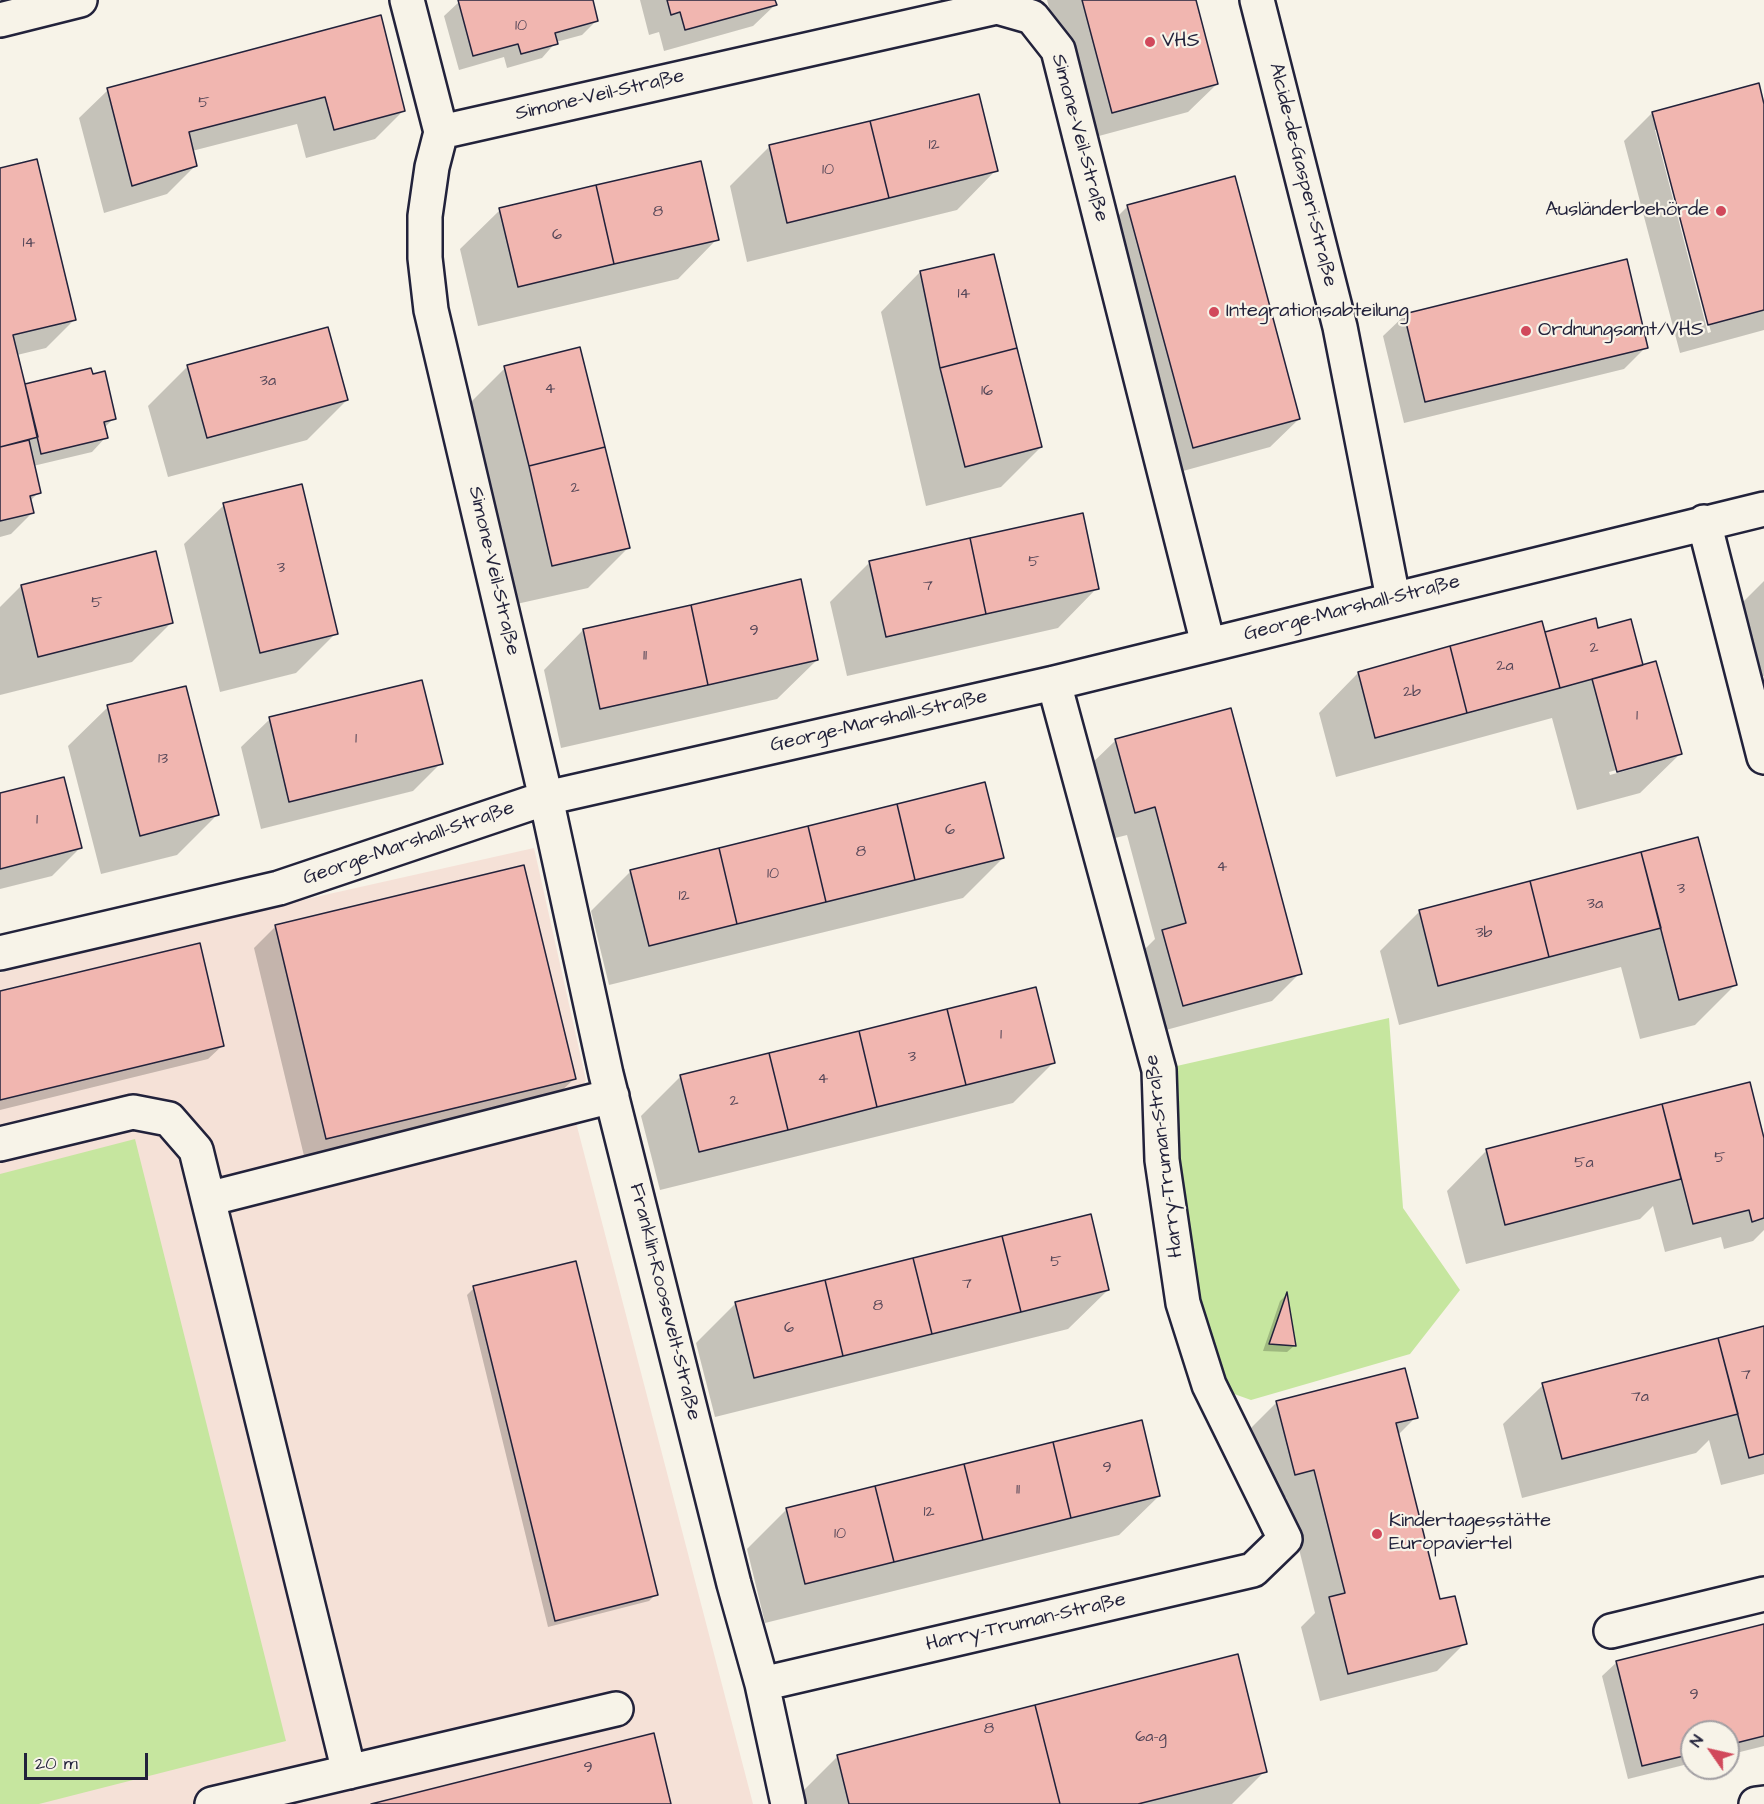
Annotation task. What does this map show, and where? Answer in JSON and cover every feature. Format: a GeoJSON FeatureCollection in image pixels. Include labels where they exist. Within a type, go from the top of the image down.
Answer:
{"type":"FeatureCollection","features":[{"type":"Feature","properties":{"kind":"street"},"geometry":{"type":"LineString","coordinates":[[0,20],[80,0]]}},
{"type":"Feature","properties":{"kind":"street","name":"Simone-Veil-Straße"},"geometry":{"type":"LineString","coordinates":[[407,0],[441,132],[432,167],[425,216],[425,258],[431,310],[546,798]]}},
{"type":"Feature","properties":{"kind":"street","name":"Alcide-de-Gasperi-Straße"},"geometry":{"type":"LineString","coordinates":[[1257,0],[1340,327],[1393,598]]}},
{"type":"Feature","properties":{"kind":"street","name":"Simone-Veil-Straße"},"geometry":{"type":"LineString","coordinates":[[441,132],[998,7],[1032,17],[1058,50],[1208,644]]}},
{"type":"Feature","properties":{"kind":"street","name":"George-Marshall-Straße"},"geometry":{"type":"LineString","coordinates":[[0,953],[279,888],[546,798],[1054,683],[1393,598],[1764,509]]}},
{"type":"Feature","properties":{"kind":"street"},"geometry":{"type":"LineString","coordinates":[[1704,522],[1764,756]]}},
{"type":"Feature","properties":{"kind":"street","name":"Harry-Truman-Straße"},"geometry":{"type":"LineString","coordinates":[[762,1684],[1253,1570],[1285,1539],[1209,1385],[1184,1303],[1162,1160],[1159,1070],[1054,683]]}},
{"type":"Feature","properties":{"kind":"street","name":"Franklin-Roosevelt-Straße"},"geometry":{"type":"LineString","coordinates":[[546,798],[612,1096],[734,1584],[762,1684],[788,1804]]}},
{"type":"Feature","properties":{"kind":"street"},"geometry":{"type":"LineString","coordinates":[[208,1199],[612,1096]]}},
{"type":"Feature","properties":{"kind":"street"},"geometry":{"type":"LineString","coordinates":[[0,1144],[133,1112],[169,1119],[196,1150],[349,1772]]}},
{"type":"Feature","properties":{"kind":"street"},"geometry":{"type":"LineString","coordinates":[[1611,1631],[1764,1594]]}},
{"type":"Feature","properties":{"kind":"street"},"geometry":{"type":"LineString","coordinates":[[212,1804],[616,1709]]}},
{"type":"Feature","properties":{"kind":"street"},"geometry":{"type":"LineString","coordinates":[[1756,1804],[1764,1803]]}},
{"type":"Feature","properties":{"kind":"shaded area"},"geometry":{"type":"Polygon","coordinates":[[[534,848],[586,1080],[572,1107],[753,1804],[0,1804],[0,973],[280,905],[534,848]]]}},
{"type":"Feature","properties":{"kind":"green space"},"geometry":{"type":"Polygon","coordinates":[[[1389,1018],[1403,1208],[1460,1290],[1410,1354],[1251,1400],[1209,1385],[1159,1070],[1389,1018]]]}},
{"type":"Feature","properties":{"kind":"green space"},"geometry":{"type":"Polygon","coordinates":[[[135,1139],[286,1741],[39,1804],[0,1804],[0,1174],[135,1139]]]}},
{"type":"Feature","properties":{"kind":"building"},"geometry":{"type":"Polygon","coordinates":[[[458,0],[593,0],[598,21],[555,33],[558,44],[521,54],[518,44],[473,56],[458,0]]]}},
{"type":"Feature","properties":{"kind":"building"},"geometry":{"type":"Polygon","coordinates":[[[667,0],[775,0],[777,5],[685,30],[680,12],[671,15],[667,0]]]}},
{"type":"Feature","properties":{"kind":"building","name":"VHS"},"geometry":{"type":"Polygon","coordinates":[[[1082,0],[1196,0],[1218,84],[1112,113],[1082,0]]]}},
{"type":"Feature","properties":{"kind":"building"},"geometry":{"type":"Polygon","coordinates":[[[381,15],[405,111],[334,130],[325,97],[189,132],[197,166],[132,186],[107,88],[381,15]]]}},
{"type":"Feature","properties":{"kind":"building","name":"Ausländerbehörde"},"geometry":{"type":"Polygon","coordinates":[[[1759,83],[1764,104],[1764,310],[1708,325],[1652,112],[1759,83]]]}},
{"type":"Feature","properties":{"kind":"building"},"geometry":{"type":"Polygon","coordinates":[[[979,94],[998,171],[889,198],[870,121],[979,94]]]}},
{"type":"Feature","properties":{"kind":"building"},"geometry":{"type":"Polygon","coordinates":[[[870,121],[889,198],[787,223],[769,145],[870,121]]]}},
{"type":"Feature","properties":{"kind":"building"},"geometry":{"type":"Polygon","coordinates":[[[37,159],[76,320],[13,335],[38,437],[0,447],[0,168],[37,159]]]}},
{"type":"Feature","properties":{"kind":"building"},"geometry":{"type":"Polygon","coordinates":[[[701,161],[719,240],[614,264],[596,185],[701,161]]]}},
{"type":"Feature","properties":{"kind":"building","name":"Integrationsabteilung"},"geometry":{"type":"Polygon","coordinates":[[[1235,176],[1300,419],[1193,448],[1127,205],[1235,176]]]}},
{"type":"Feature","properties":{"kind":"building"},"geometry":{"type":"Polygon","coordinates":[[[596,185],[614,264],[518,287],[499,208],[596,185]]]}},
{"type":"Feature","properties":{"kind":"building"},"geometry":{"type":"Polygon","coordinates":[[[994,254],[1017,348],[940,368],[920,271],[994,254]]]}},
{"type":"Feature","properties":{"kind":"building","name":"Ordnungsamt/VHS"},"geometry":{"type":"Polygon","coordinates":[[[1627,259],[1648,348],[1425,402],[1404,314],[1627,259]]]}},
{"type":"Feature","properties":{"kind":"building"},"geometry":{"type":"Polygon","coordinates":[[[328,327],[348,400],[207,438],[187,365],[328,327]]]}},
{"type":"Feature","properties":{"kind":"building"},"geometry":{"type":"Polygon","coordinates":[[[580,347],[605,447],[529,466],[504,366],[580,347]]]}},
{"type":"Feature","properties":{"kind":"building"},"geometry":{"type":"Polygon","coordinates":[[[1017,348],[1042,447],[965,467],[940,368],[1017,348]]]}},
{"type":"Feature","properties":{"kind":"building"},"geometry":{"type":"Polygon","coordinates":[[[91,368],[93,374],[105,371],[116,419],[104,422],[108,438],[41,454],[25,384],[91,368]]]}},
{"type":"Feature","properties":{"kind":"building"},"geometry":{"type":"Polygon","coordinates":[[[29,440],[41,493],[30,496],[34,513],[0,521],[0,447],[29,440]]]}},
{"type":"Feature","properties":{"kind":"building"},"geometry":{"type":"Polygon","coordinates":[[[605,447],[630,548],[552,566],[529,466],[605,447]]]}},
{"type":"Feature","properties":{"kind":"building"},"geometry":{"type":"Polygon","coordinates":[[[302,484],[338,634],[260,653],[223,503],[302,484]]]}},
{"type":"Feature","properties":{"kind":"building"},"geometry":{"type":"Polygon","coordinates":[[[1083,513],[1099,589],[986,614],[970,538],[1083,513]]]}},
{"type":"Feature","properties":{"kind":"building"},"geometry":{"type":"Polygon","coordinates":[[[970,538],[986,614],[886,637],[869,561],[970,538]]]}},
{"type":"Feature","properties":{"kind":"building"},"geometry":{"type":"Polygon","coordinates":[[[156,551],[173,623],[38,657],[21,585],[156,551]]]}},
{"type":"Feature","properties":{"kind":"building"},"geometry":{"type":"Polygon","coordinates":[[[801,579],[818,660],[708,685],[691,605],[801,579]]]}},
{"type":"Feature","properties":{"kind":"building"},"geometry":{"type":"Polygon","coordinates":[[[691,605],[708,685],[600,709],[583,629],[691,605]]]}},
{"type":"Feature","properties":{"kind":"building"},"geometry":{"type":"Polygon","coordinates":[[[1596,618],[1598,628],[1631,619],[1643,665],[1560,688],[1545,632],[1596,618]]]}},
{"type":"Feature","properties":{"kind":"building"},"geometry":{"type":"Polygon","coordinates":[[[1542,621],[1560,688],[1467,713],[1450,646],[1542,621]]]}},
{"type":"Feature","properties":{"kind":"building"},"geometry":{"type":"Polygon","coordinates":[[[1450,646],[1467,713],[1375,738],[1358,672],[1450,646]]]}},
{"type":"Feature","properties":{"kind":"building"},"geometry":{"type":"Polygon","coordinates":[[[1656,661],[1682,754],[1617,772],[1592,679],[1656,661]]]}},
{"type":"Feature","properties":{"kind":"building"},"geometry":{"type":"Polygon","coordinates":[[[422,680],[443,764],[289,802],[269,717],[422,680]]]}},
{"type":"Feature","properties":{"kind":"building"},"geometry":{"type":"Polygon","coordinates":[[[186,686],[219,815],[140,836],[107,705],[186,686]]]}},
{"type":"Feature","properties":{"kind":"building"},"geometry":{"type":"Polygon","coordinates":[[[1231,708],[1302,974],[1183,1006],[1162,930],[1186,923],[1155,807],[1135,813],[1115,739],[1231,708]]]}},
{"type":"Feature","properties":{"kind":"building"},"geometry":{"type":"Polygon","coordinates":[[[64,777],[82,848],[0,869],[0,793],[64,777]]]}},
{"type":"Feature","properties":{"kind":"building"},"geometry":{"type":"Polygon","coordinates":[[[985,782],[1004,858],[915,880],[897,804],[985,782]]]}},
{"type":"Feature","properties":{"kind":"building"},"geometry":{"type":"Polygon","coordinates":[[[897,804],[915,880],[826,902],[808,826],[897,804]]]}},
{"type":"Feature","properties":{"kind":"building"},"geometry":{"type":"Polygon","coordinates":[[[808,826],[826,902],[737,924],[719,848],[808,826]]]}},
{"type":"Feature","properties":{"kind":"building"},"geometry":{"type":"Polygon","coordinates":[[[1698,837],[1737,985],[1679,1000],[1641,852],[1698,837]]]}},
{"type":"Feature","properties":{"kind":"building"},"geometry":{"type":"Polygon","coordinates":[[[719,848],[737,924],[649,946],[630,870],[719,848]]]}},
{"type":"Feature","properties":{"kind":"building"},"geometry":{"type":"Polygon","coordinates":[[[1641,852],[1661,928],[1549,957],[1530,881],[1641,852]]]}},
{"type":"Feature","properties":{"kind":"building"},"geometry":{"type":"Polygon","coordinates":[[[524,865],[576,1079],[326,1139],[275,925],[524,865]]]}},
{"type":"Feature","properties":{"kind":"building"},"geometry":{"type":"Polygon","coordinates":[[[1530,881],[1549,957],[1438,986],[1419,910],[1530,881]]]}},
{"type":"Feature","properties":{"kind":"building"},"geometry":{"type":"Polygon","coordinates":[[[200,943],[224,1046],[0,1100],[0,991],[200,943]]]}},
{"type":"Feature","properties":{"kind":"building"},"geometry":{"type":"Polygon","coordinates":[[[1036,987],[1055,1063],[966,1085],[947,1009],[1036,987]]]}},
{"type":"Feature","properties":{"kind":"building"},"geometry":{"type":"Polygon","coordinates":[[[947,1009],[966,1085],[877,1107],[859,1031],[947,1009]]]}},
{"type":"Feature","properties":{"kind":"building"},"geometry":{"type":"Polygon","coordinates":[[[859,1031],[877,1107],[788,1130],[769,1053],[859,1031]]]}},
{"type":"Feature","properties":{"kind":"building"},"geometry":{"type":"Polygon","coordinates":[[[769,1053],[788,1130],[699,1152],[680,1075],[769,1053]]]}},
{"type":"Feature","properties":{"kind":"building"},"geometry":{"type":"Polygon","coordinates":[[[1750,1082],[1764,1138],[1764,1218],[1752,1222],[1749,1210],[1693,1224],[1662,1104],[1750,1082]]]}},
{"type":"Feature","properties":{"kind":"building"},"geometry":{"type":"Polygon","coordinates":[[[1662,1104],[1681,1179],[1505,1225],[1486,1149],[1662,1104]]]}},
{"type":"Feature","properties":{"kind":"building"},"geometry":{"type":"Polygon","coordinates":[[[1091,1214],[1109,1290],[1021,1312],[1002,1236],[1091,1214]]]}},
{"type":"Feature","properties":{"kind":"building"},"geometry":{"type":"Polygon","coordinates":[[[1002,1236],[1021,1312],[932,1334],[913,1258],[1002,1236]]]}},
{"type":"Feature","properties":{"kind":"building"},"geometry":{"type":"Polygon","coordinates":[[[913,1258],[932,1334],[843,1356],[825,1280],[913,1258]]]}},
{"type":"Feature","properties":{"kind":"building"},"geometry":{"type":"Polygon","coordinates":[[[576,1261],[658,1595],[555,1621],[473,1286],[576,1261]]]}},
{"type":"Feature","properties":{"kind":"building"},"geometry":{"type":"Polygon","coordinates":[[[825,1280],[843,1356],[754,1378],[735,1302],[825,1280]]]}},
{"type":"Feature","properties":{"kind":"building"},"geometry":{"type":"Polygon","coordinates":[[[1287,1292],[1296,1346],[1269,1344],[1287,1292]]]}},
{"type":"Feature","properties":{"kind":"building"},"geometry":{"type":"Polygon","coordinates":[[[1764,1326],[1764,1454],[1749,1458],[1718,1338],[1764,1326]]]}},
{"type":"Feature","properties":{"kind":"building"},"geometry":{"type":"Polygon","coordinates":[[[1718,1338],[1738,1414],[1562,1459],[1542,1383],[1718,1338]]]}},
{"type":"Feature","properties":{"kind":"building","name":"Kindertagesstätte Europaviertel"},"geometry":{"type":"Polygon","coordinates":[[[1405,1368],[1418,1418],[1396,1423],[1440,1599],[1455,1596],[1467,1644],[1348,1674],[1329,1597],[1345,1593],[1314,1470],[1295,1475],[1276,1401],[1405,1368]]]}},
{"type":"Feature","properties":{"kind":"building"},"geometry":{"type":"Polygon","coordinates":[[[1142,1420],[1160,1496],[1071,1518],[1053,1442],[1142,1420]]]}},
{"type":"Feature","properties":{"kind":"building"},"geometry":{"type":"Polygon","coordinates":[[[1053,1442],[1071,1518],[983,1540],[964,1464],[1053,1442]]]}},
{"type":"Feature","properties":{"kind":"building"},"geometry":{"type":"Polygon","coordinates":[[[964,1464],[983,1540],[894,1562],[875,1486],[964,1464]]]}},
{"type":"Feature","properties":{"kind":"building"},"geometry":{"type":"Polygon","coordinates":[[[875,1486],[894,1562],[805,1584],[786,1508],[875,1486]]]}},
{"type":"Feature","properties":{"kind":"building"},"geometry":{"type":"Polygon","coordinates":[[[1764,1624],[1764,1736],[1740,1742],[1740,1720],[1680,1720],[1680,1757],[1642,1766],[1616,1661],[1764,1624]]]}},
{"type":"Feature","properties":{"kind":"building"},"geometry":{"type":"Polygon","coordinates":[[[1238,1654],[1267,1772],[1138,1804],[1060,1804],[1035,1705],[1238,1654]]]}},
{"type":"Feature","properties":{"kind":"building"},"geometry":{"type":"Polygon","coordinates":[[[1035,1705],[1060,1804],[849,1804],[837,1755],[1035,1705]]]}},
{"type":"Feature","properties":{"kind":"building"},"geometry":{"type":"Polygon","coordinates":[[[654,1733],[671,1804],[371,1804],[654,1733]]]}},
{"type":"Feature","properties":{"kind":"place","name":"VHS"},"geometry":{"type":"Point","coordinates":[1150,42]}},
{"type":"Feature","properties":{"kind":"place","name":"Ausländerbehörde"},"geometry":{"type":"Point","coordinates":[1721,211]}},
{"type":"Feature","properties":{"kind":"place","name":"Integrationsabteilung"},"geometry":{"type":"Point","coordinates":[1214,312]}},
{"type":"Feature","properties":{"kind":"place","name":"Ordnungsamt/VHS"},"geometry":{"type":"Point","coordinates":[1526,331]}},
{"type":"Feature","properties":{"kind":"place","name":"Kindertagesstätte Europaviertel"},"geometry":{"type":"Point","coordinates":[1377,1534]}}]}
